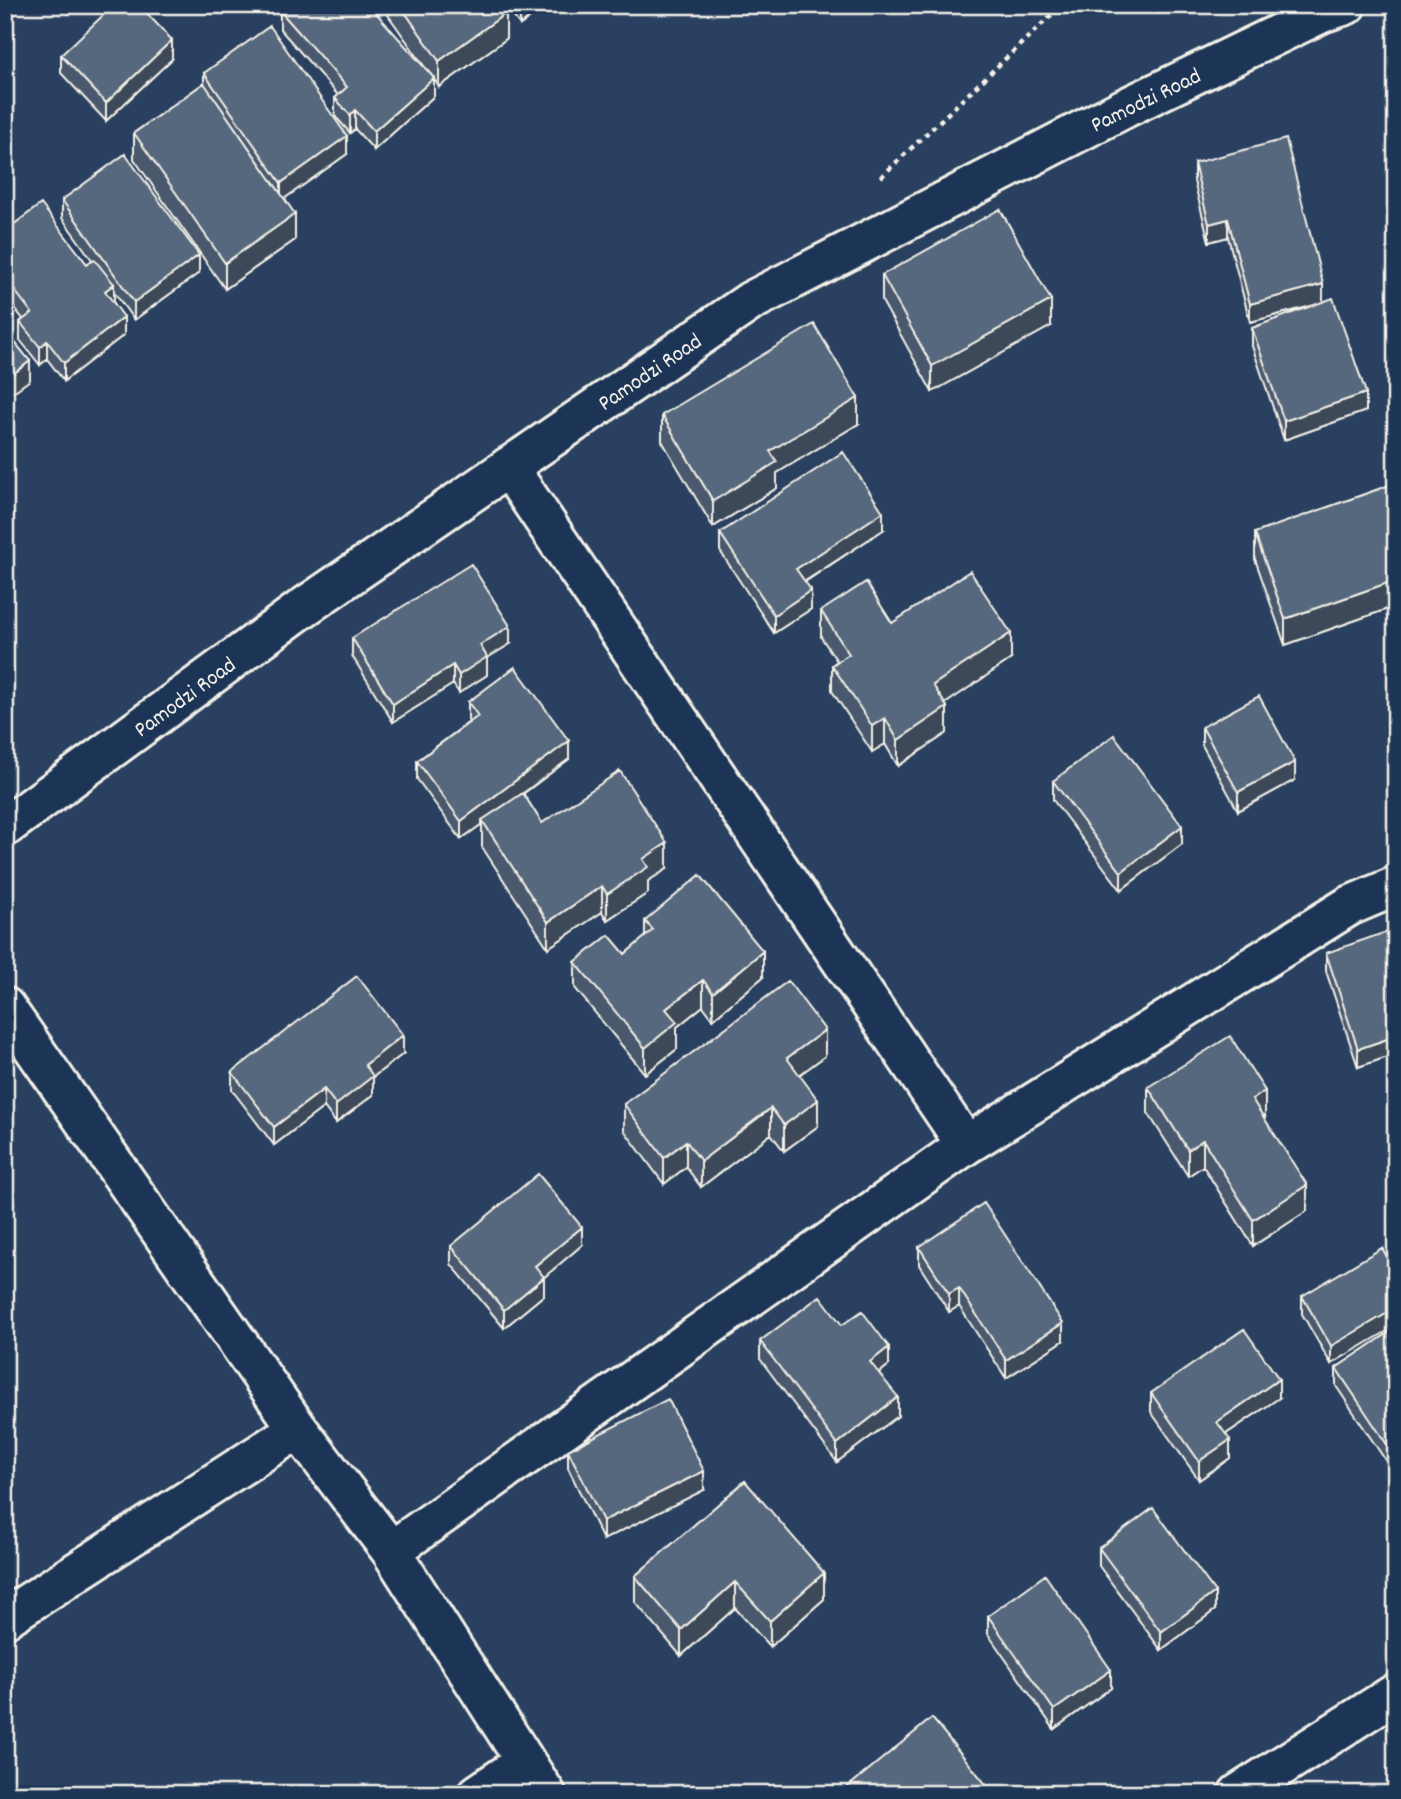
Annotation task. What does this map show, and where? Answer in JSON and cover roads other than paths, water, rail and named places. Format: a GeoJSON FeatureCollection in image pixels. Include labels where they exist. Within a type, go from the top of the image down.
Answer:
{"type":"FeatureCollection","features":[{"type":"Feature","properties":{"kind":"street","name":"Pamodzi Road"},"geometry":{"type":"LineString","coordinates":[[5,827],[300,610],[751,301],[1125,108],[1322,13],[1346,5]]}},
{"type":"Feature","properties":{"kind":"street"},"geometry":{"type":"LineString","coordinates":[[508,467],[966,1145]]}},
{"type":"Feature","properties":{"kind":"street"},"geometry":{"type":"LineString","coordinates":[[391,1551],[966,1145],[1349,906],[1396,886]]}},
{"type":"Feature","properties":{"kind":"street"},"geometry":{"type":"LineString","coordinates":[[5,1007],[298,1429],[391,1551],[547,1794]]}},
{"type":"Feature","properties":{"kind":"street"},"geometry":{"type":"LineString","coordinates":[[5,1618],[298,1429]]}},
{"type":"Feature","properties":{"kind":"street"},"geometry":{"type":"LineString","coordinates":[[1238,1794],[1396,1693]]}},
{"type":"Feature","properties":{"kind":"street"},"geometry":{"type":"LineString","coordinates":[[478,1794],[525,1762]]}}]}
